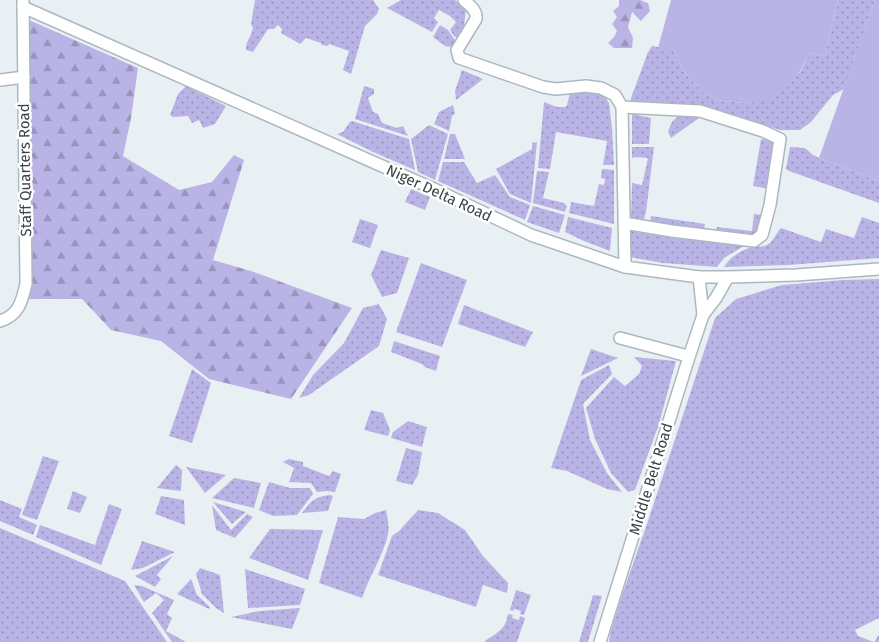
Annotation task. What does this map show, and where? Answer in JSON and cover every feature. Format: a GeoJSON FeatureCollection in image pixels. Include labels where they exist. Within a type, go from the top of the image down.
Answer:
{"type":"FeatureCollection","features":[{"type":"Feature","properties":{"kind":"street"},"geometry":{"type":"LineString","coordinates":[[464,0],[477,5],[476,19],[457,50],[459,58],[543,87],[556,89],[586,86],[601,88],[615,95],[622,107],[625,267]]}},
{"type":"Feature","properties":{"kind":"street","name":"Staff Quarters Road"},"geometry":{"type":"LineString","coordinates":[[0,321],[15,312],[21,302],[26,284],[23,4]]}},
{"type":"Feature","properties":{"kind":"street","name":"Niger Delta Road"},"geometry":{"type":"LineString","coordinates":[[23,4],[434,189],[531,235],[625,267],[698,277],[796,275],[879,269]]}},
{"type":"Feature","properties":{"kind":"street"},"geometry":{"type":"LineString","coordinates":[[1,80],[24,77]]}},
{"type":"Feature","properties":{"kind":"street"},"geometry":{"type":"LineString","coordinates":[[622,107],[700,111],[763,131],[780,139],[770,205],[762,235],[754,241],[624,223]]}},
{"type":"Feature","properties":{"kind":"street","name":"Middle Belt Road"},"geometry":{"type":"LineString","coordinates":[[698,277],[703,316]]}},
{"type":"Feature","properties":{"kind":"street","name":"Middle Belt Road"},"geometry":{"type":"LineString","coordinates":[[600,642],[703,316],[728,277]]}},
{"type":"Feature","properties":{"kind":"street"},"geometry":{"type":"LineString","coordinates":[[620,338],[689,357]]}},
{"type":"Feature","properties":{"kind":"green space"},"geometry":{"type":"Polygon","coordinates":[[[255,0],[373,0],[379,9],[377,14],[365,26],[351,74],[343,70],[349,51],[329,44],[328,46],[322,45],[306,38],[300,44],[281,33],[282,29],[278,25],[274,29],[268,29],[253,52],[246,50],[253,28],[251,24],[255,0]]]}},
{"type":"Feature","properties":{"kind":"green space"},"geometry":{"type":"Polygon","coordinates":[[[401,0],[455,0],[466,8],[464,27],[459,39],[450,30],[456,22],[439,10],[434,18],[438,22],[432,32],[387,8],[401,0]]]}},
{"type":"Feature","properties":{"kind":"green space"},"geometry":{"type":"Polygon","coordinates":[[[619,0],[640,0],[648,3],[650,11],[641,21],[632,12],[628,27],[633,38],[632,48],[614,48],[608,43],[617,31],[612,24],[617,17],[613,11],[619,6],[619,0]]]}},
{"type":"Feature","properties":{"kind":"green space"},"geometry":{"type":"Polygon","coordinates":[[[671,0],[838,0],[825,56],[810,53],[800,71],[787,87],[775,97],[751,103],[721,101],[702,92],[682,69],[674,50],[658,48],[671,0]]]}},
{"type":"Feature","properties":{"kind":"green space"},"geometry":{"type":"Polygon","coordinates":[[[838,0],[875,0],[844,89],[833,95],[811,122],[800,130],[780,130],[713,109],[631,104],[631,98],[652,46],[674,50],[682,69],[702,92],[721,101],[751,103],[800,72],[810,53],[825,56],[838,0]]]}},
{"type":"Feature","properties":{"kind":"green space"},"geometry":{"type":"Polygon","coordinates":[[[875,0],[879,0],[879,181],[819,158],[875,0]]]}},
{"type":"Feature","properties":{"kind":"green space"},"geometry":{"type":"Polygon","coordinates":[[[29,20],[138,68],[131,118],[123,156],[179,190],[212,182],[234,155],[244,160],[213,260],[251,271],[352,308],[291,399],[209,379],[161,341],[111,330],[82,299],[29,299],[29,20]]]}},
{"type":"Feature","properties":{"kind":"green space"},"geometry":{"type":"Polygon","coordinates":[[[440,25],[448,30],[457,43],[452,47],[445,46],[433,37],[440,25]]]}},
{"type":"Feature","properties":{"kind":"green space"},"geometry":{"type":"Polygon","coordinates":[[[462,70],[483,79],[456,100],[455,91],[462,70]]]}},
{"type":"Feature","properties":{"kind":"green space"},"geometry":{"type":"Polygon","coordinates":[[[186,86],[226,106],[215,124],[203,128],[199,120],[192,123],[188,116],[173,117],[170,115],[178,94],[186,86]]]}},
{"type":"Feature","properties":{"kind":"green space"},"geometry":{"type":"Polygon","coordinates":[[[364,86],[374,89],[374,94],[368,98],[373,112],[378,114],[382,123],[397,128],[403,126],[408,136],[355,119],[364,86]]]}},
{"type":"Feature","properties":{"kind":"green space"},"geometry":{"type":"Polygon","coordinates":[[[571,89],[596,91],[606,98],[609,103],[614,165],[603,165],[607,141],[556,132],[550,169],[538,168],[544,102],[557,107],[565,107],[571,89]]]}},
{"type":"Feature","properties":{"kind":"green space"},"geometry":{"type":"Polygon","coordinates":[[[453,105],[455,114],[452,116],[449,131],[434,124],[439,112],[453,105]]]}},
{"type":"Feature","properties":{"kind":"green space"},"geometry":{"type":"Polygon","coordinates":[[[632,114],[651,118],[649,144],[632,144],[632,114]]]}},
{"type":"Feature","properties":{"kind":"green space"},"geometry":{"type":"Polygon","coordinates":[[[686,115],[699,118],[671,138],[668,132],[672,122],[678,117],[686,115]]]}},
{"type":"Feature","properties":{"kind":"green space"},"geometry":{"type":"Polygon","coordinates":[[[352,121],[409,139],[415,170],[337,134],[343,132],[352,121]]]}},
{"type":"Feature","properties":{"kind":"green space"},"geometry":{"type":"Polygon","coordinates":[[[429,125],[448,134],[435,180],[418,172],[411,139],[429,125]]]}},
{"type":"Feature","properties":{"kind":"green space"},"geometry":{"type":"Polygon","coordinates":[[[450,134],[455,134],[465,159],[444,159],[450,134]]]}},
{"type":"Feature","properties":{"kind":"green space"},"geometry":{"type":"Polygon","coordinates":[[[761,139],[776,141],[769,189],[753,186],[761,139]]]}},
{"type":"Feature","properties":{"kind":"green space"},"geometry":{"type":"Polygon","coordinates":[[[537,142],[531,203],[510,194],[496,169],[532,149],[532,143],[537,142]]]}},
{"type":"Feature","properties":{"kind":"green space"},"geometry":{"type":"Polygon","coordinates":[[[632,147],[654,147],[644,219],[631,218],[632,183],[642,185],[648,158],[632,158],[632,147]]]}},
{"type":"Feature","properties":{"kind":"green space"},"geometry":{"type":"Polygon","coordinates":[[[790,147],[805,148],[819,158],[879,181],[879,203],[789,171],[786,169],[790,147]]]}},
{"type":"Feature","properties":{"kind":"green space"},"geometry":{"type":"Polygon","coordinates":[[[443,162],[464,162],[477,183],[495,175],[510,197],[530,205],[525,220],[438,181],[443,162]]]}},
{"type":"Feature","properties":{"kind":"green space"},"geometry":{"type":"Polygon","coordinates":[[[602,169],[614,170],[614,224],[569,213],[571,202],[594,206],[599,184],[604,185],[605,179],[601,178],[602,169]]]}},
{"type":"Feature","properties":{"kind":"green space"},"geometry":{"type":"Polygon","coordinates":[[[537,171],[549,172],[543,198],[564,203],[567,206],[565,212],[533,203],[537,171]]]}},
{"type":"Feature","properties":{"kind":"green space"},"geometry":{"type":"Polygon","coordinates":[[[411,189],[430,197],[425,210],[405,202],[411,189]]]}},
{"type":"Feature","properties":{"kind":"green space"},"geometry":{"type":"Polygon","coordinates":[[[533,206],[565,215],[559,233],[527,222],[533,206]]]}},
{"type":"Feature","properties":{"kind":"green space"},"geometry":{"type":"Polygon","coordinates":[[[754,214],[762,215],[757,236],[716,233],[717,227],[752,231],[754,214]]]}},
{"type":"Feature","properties":{"kind":"green space"},"geometry":{"type":"Polygon","coordinates":[[[651,216],[705,224],[704,230],[650,222],[651,216]]]}},
{"type":"Feature","properties":{"kind":"green space"},"geometry":{"type":"Polygon","coordinates":[[[568,217],[612,228],[610,251],[565,232],[568,217]]]}},
{"type":"Feature","properties":{"kind":"green space"},"geometry":{"type":"Polygon","coordinates":[[[862,217],[879,223],[879,258],[789,265],[724,267],[729,260],[744,250],[768,245],[781,228],[821,242],[826,229],[854,238],[862,217]]]}},
{"type":"Feature","properties":{"kind":"green space"},"geometry":{"type":"Polygon","coordinates":[[[360,219],[378,225],[370,248],[352,242],[360,219]]]}},
{"type":"Feature","properties":{"kind":"green space"},"geometry":{"type":"Polygon","coordinates":[[[631,231],[672,238],[744,246],[724,258],[717,267],[663,263],[629,257],[631,231]]]}},
{"type":"Feature","properties":{"kind":"green space"},"geometry":{"type":"Polygon","coordinates":[[[381,250],[409,258],[397,293],[382,297],[371,275],[381,250]]]}},
{"type":"Feature","properties":{"kind":"green space"},"geometry":{"type":"Polygon","coordinates":[[[421,263],[467,280],[442,347],[396,332],[421,263]]]}},
{"type":"Feature","properties":{"kind":"green space"},"geometry":{"type":"Polygon","coordinates":[[[879,279],[879,618],[855,630],[858,636],[874,642],[609,642],[621,598],[715,318],[736,299],[782,285],[879,279]]]}},
{"type":"Feature","properties":{"kind":"green space"},"geometry":{"type":"Polygon","coordinates":[[[379,304],[387,319],[379,346],[309,395],[299,398],[313,375],[344,343],[363,308],[379,304]]]}},
{"type":"Feature","properties":{"kind":"green space"},"geometry":{"type":"Polygon","coordinates":[[[464,305],[533,332],[525,347],[458,324],[464,305]]]}},
{"type":"Feature","properties":{"kind":"green space"},"geometry":{"type":"Polygon","coordinates":[[[394,341],[440,356],[436,371],[391,352],[394,341]]]}},
{"type":"Feature","properties":{"kind":"green space"},"geometry":{"type":"Polygon","coordinates":[[[591,349],[618,358],[581,376],[591,349]]]}},
{"type":"Feature","properties":{"kind":"green space"},"geometry":{"type":"Polygon","coordinates":[[[634,357],[676,361],[659,424],[635,490],[628,492],[611,473],[595,439],[586,408],[614,377],[625,386],[639,374],[642,366],[634,357]]]}},
{"type":"Feature","properties":{"kind":"green space"},"geometry":{"type":"Polygon","coordinates":[[[609,365],[612,374],[583,404],[590,440],[607,473],[622,492],[607,489],[567,471],[551,468],[581,380],[609,365]]]}},
{"type":"Feature","properties":{"kind":"green space"},"geometry":{"type":"Polygon","coordinates":[[[192,369],[211,383],[192,443],[169,436],[192,369]]]}},
{"type":"Feature","properties":{"kind":"green space"},"geometry":{"type":"Polygon","coordinates":[[[371,410],[383,413],[390,430],[388,436],[364,430],[371,410]]]}},
{"type":"Feature","properties":{"kind":"green space"},"geometry":{"type":"Polygon","coordinates":[[[408,421],[427,427],[422,447],[391,438],[393,432],[408,421]]]}},
{"type":"Feature","properties":{"kind":"green space"},"geometry":{"type":"Polygon","coordinates":[[[406,448],[422,452],[418,475],[412,485],[396,481],[406,448]]]}},
{"type":"Feature","properties":{"kind":"green space"},"geometry":{"type":"Polygon","coordinates":[[[43,456],[59,461],[37,520],[22,515],[43,456]]]}},
{"type":"Feature","properties":{"kind":"green space"},"geometry":{"type":"Polygon","coordinates":[[[289,459],[303,462],[303,466],[329,476],[333,471],[341,474],[335,492],[317,492],[311,483],[289,482],[294,468],[283,462],[289,459]]]}},
{"type":"Feature","properties":{"kind":"green space"},"geometry":{"type":"Polygon","coordinates":[[[176,465],[182,470],[181,491],[157,488],[176,465]]]}},
{"type":"Feature","properties":{"kind":"green space"},"geometry":{"type":"Polygon","coordinates":[[[186,467],[226,475],[205,493],[186,467]]]}},
{"type":"Feature","properties":{"kind":"green space"},"geometry":{"type":"Polygon","coordinates":[[[234,478],[261,483],[254,508],[212,498],[234,478]]]}},
{"type":"Feature","properties":{"kind":"green space"},"geometry":{"type":"Polygon","coordinates":[[[269,482],[290,488],[310,488],[313,494],[297,515],[273,516],[259,510],[269,482]]]}},
{"type":"Feature","properties":{"kind":"green space"},"geometry":{"type":"Polygon","coordinates":[[[73,491],[87,497],[80,513],[67,509],[73,491]]]}},
{"type":"Feature","properties":{"kind":"green space"},"geometry":{"type":"Polygon","coordinates":[[[330,495],[333,496],[328,511],[302,513],[313,500],[330,495]]]}},
{"type":"Feature","properties":{"kind":"green space"},"geometry":{"type":"Polygon","coordinates":[[[161,496],[184,500],[185,525],[155,514],[161,496]]]}},
{"type":"Feature","properties":{"kind":"green space"},"geometry":{"type":"Polygon","coordinates":[[[0,500],[22,509],[19,517],[37,525],[33,535],[0,521],[0,500]]]}},
{"type":"Feature","properties":{"kind":"green space"},"geometry":{"type":"Polygon","coordinates":[[[213,502],[246,512],[232,524],[213,502]]]}},
{"type":"Feature","properties":{"kind":"green space"},"geometry":{"type":"Polygon","coordinates":[[[109,504],[122,509],[101,565],[36,537],[40,525],[95,545],[109,504]]]}},
{"type":"Feature","properties":{"kind":"green space"},"geometry":{"type":"Polygon","coordinates":[[[212,505],[231,530],[247,514],[253,517],[235,538],[216,530],[212,505]]]}},
{"type":"Feature","properties":{"kind":"green space"},"geometry":{"type":"Polygon","coordinates":[[[386,510],[389,528],[386,542],[362,598],[319,583],[338,517],[364,519],[386,510]]]}},
{"type":"Feature","properties":{"kind":"green space"},"geometry":{"type":"Polygon","coordinates":[[[418,510],[438,513],[465,530],[483,556],[508,583],[507,593],[483,585],[476,607],[378,575],[392,536],[418,510]]]}},
{"type":"Feature","properties":{"kind":"green space"},"geometry":{"type":"Polygon","coordinates":[[[0,528],[125,581],[167,642],[0,642],[0,528]]]}},
{"type":"Feature","properties":{"kind":"green space"},"geometry":{"type":"Polygon","coordinates":[[[270,529],[323,530],[308,580],[249,558],[270,529]]]}},
{"type":"Feature","properties":{"kind":"green space"},"geometry":{"type":"Polygon","coordinates":[[[142,541],[175,552],[143,568],[131,570],[142,541]]]}},
{"type":"Feature","properties":{"kind":"green space"},"geometry":{"type":"Polygon","coordinates":[[[173,556],[157,575],[161,579],[155,587],[135,576],[173,556]]]}},
{"type":"Feature","properties":{"kind":"green space"},"geometry":{"type":"Polygon","coordinates":[[[200,568],[220,575],[224,613],[202,594],[196,574],[200,568]]]}},
{"type":"Feature","properties":{"kind":"green space"},"geometry":{"type":"Polygon","coordinates":[[[245,569],[305,589],[300,605],[248,608],[245,569]]]}},
{"type":"Feature","properties":{"kind":"green space"},"geometry":{"type":"Polygon","coordinates":[[[191,579],[197,595],[210,607],[209,609],[177,594],[191,579]]]}},
{"type":"Feature","properties":{"kind":"green space"},"geometry":{"type":"Polygon","coordinates":[[[134,585],[142,586],[174,600],[167,614],[172,618],[166,631],[186,642],[172,642],[152,613],[164,600],[156,593],[144,602],[134,585]]]}},
{"type":"Feature","properties":{"kind":"green space"},"geometry":{"type":"Polygon","coordinates":[[[516,590],[531,595],[524,615],[520,614],[521,611],[510,610],[516,590]]]}},
{"type":"Feature","properties":{"kind":"green space"},"geometry":{"type":"Polygon","coordinates":[[[593,595],[602,596],[588,642],[579,642],[593,595]]]}},
{"type":"Feature","properties":{"kind":"green space"},"geometry":{"type":"Polygon","coordinates":[[[300,608],[292,629],[231,617],[259,611],[300,608]]]}},
{"type":"Feature","properties":{"kind":"green space"},"geometry":{"type":"Polygon","coordinates":[[[508,614],[513,615],[512,618],[519,620],[520,616],[525,618],[517,642],[484,642],[502,628],[508,614]]]}},
{"type":"Feature","properties":{"kind":"green space"},"geometry":{"type":"Polygon","coordinates":[[[879,635],[879,642],[874,642],[879,635]]]}}]}
